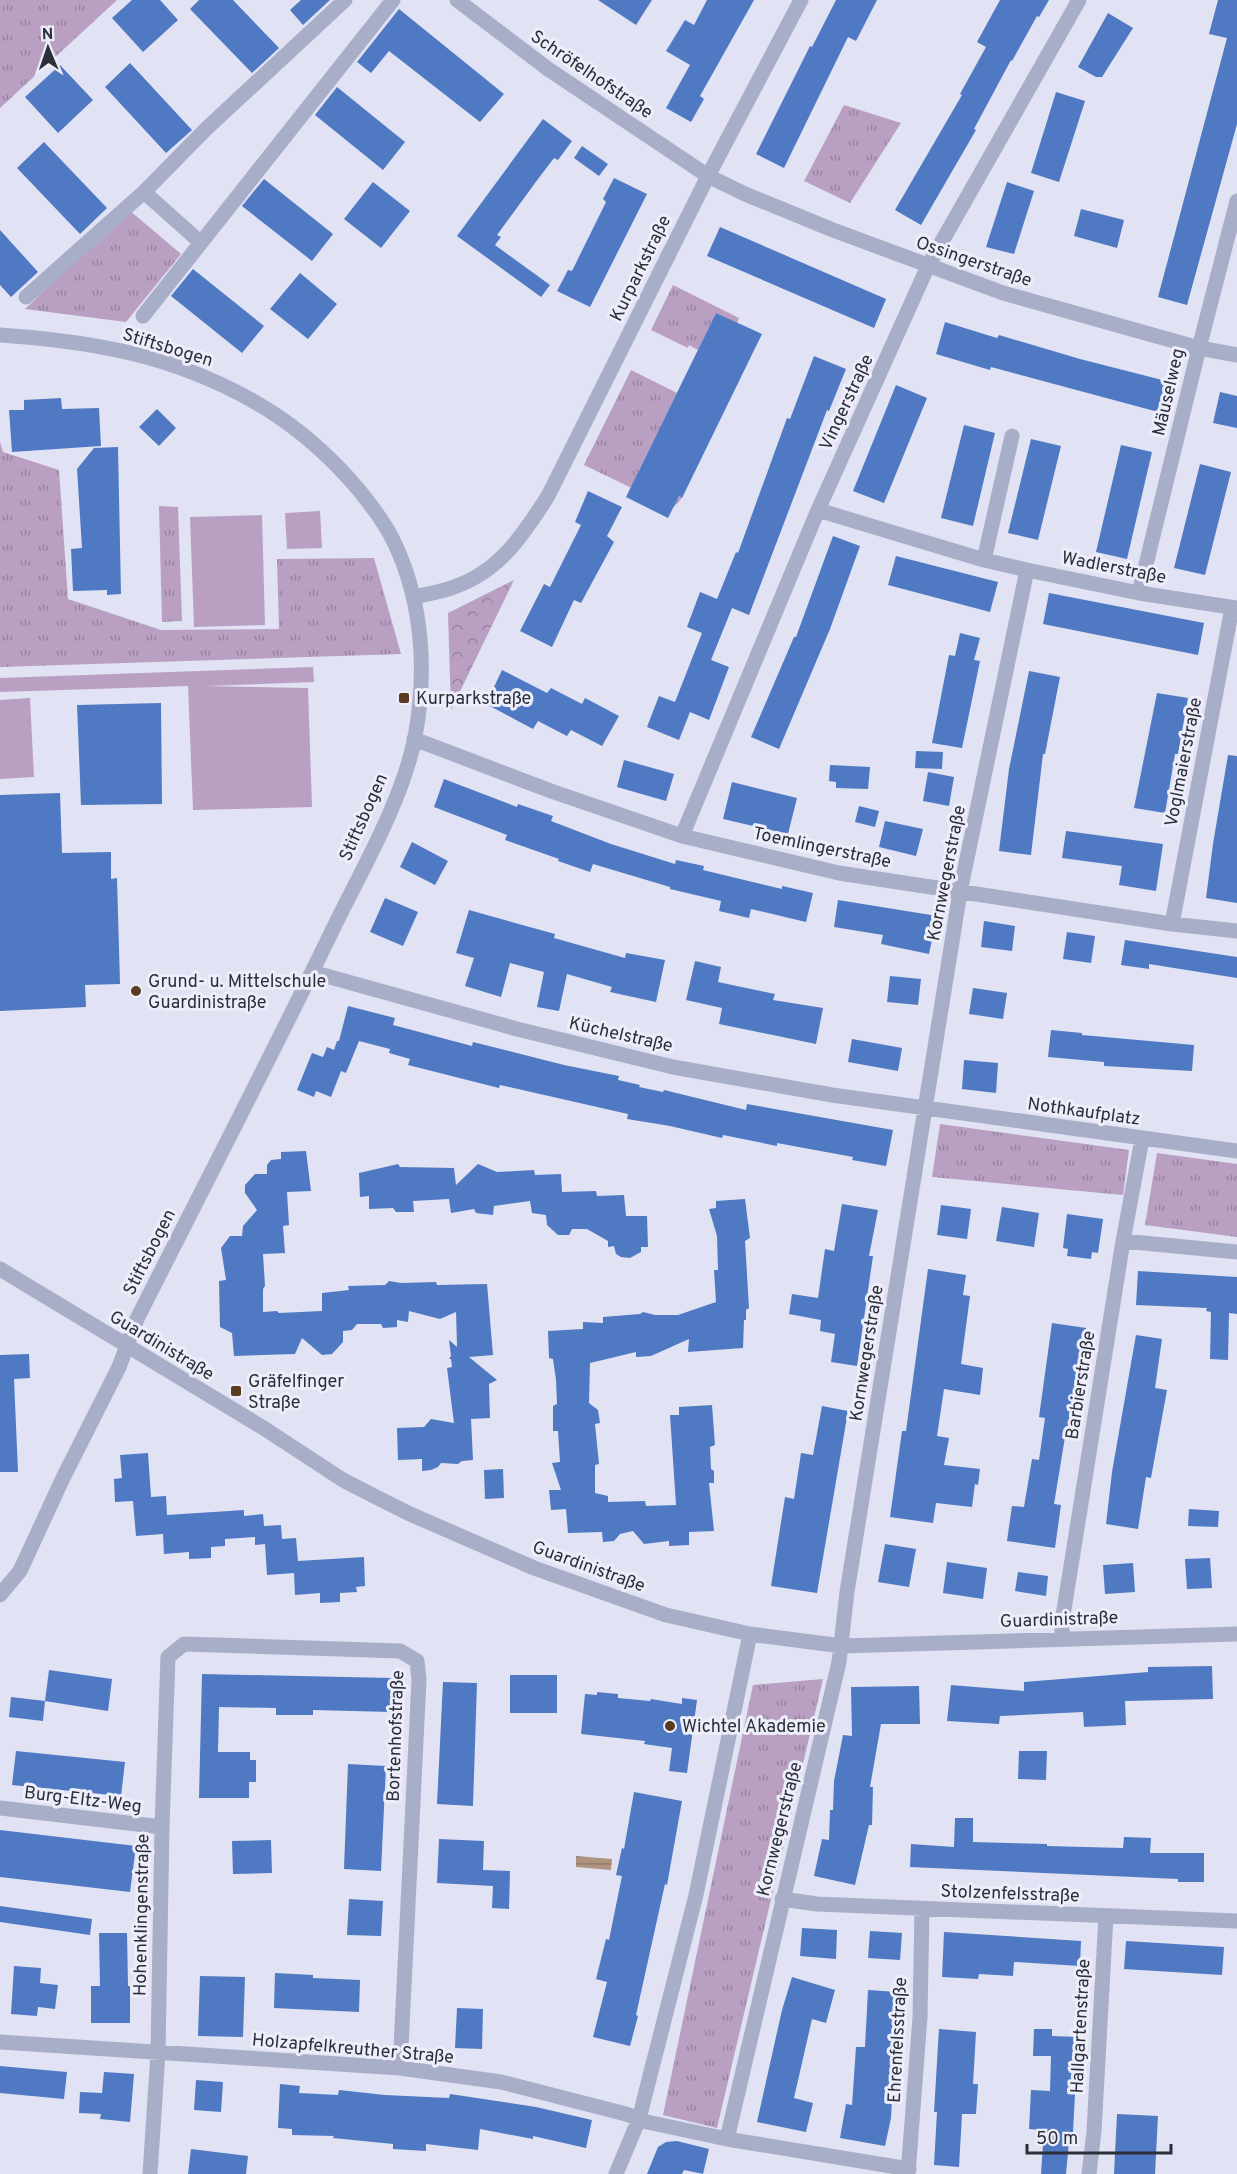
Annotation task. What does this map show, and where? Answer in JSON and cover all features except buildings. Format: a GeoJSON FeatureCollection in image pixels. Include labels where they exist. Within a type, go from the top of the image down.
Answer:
{"type":"FeatureCollection","features":[{"type":"Feature","properties":{"kind":"street"},"geometry":{"type":"LineString","coordinates":[[26,297],[144,192],[207,128],[345,0]]}},
{"type":"Feature","properties":{"kind":"street"},"geometry":{"type":"LineString","coordinates":[[143,316],[393,0]]}},
{"type":"Feature","properties":{"kind":"street","name":"Schröfelhofstraße"},"geometry":{"type":"LineString","coordinates":[[457,0],[548,69],[708,176]]}},
{"type":"Feature","properties":{"kind":"street","name":"Kurparkstraße"},"geometry":{"type":"LineString","coordinates":[[414,597],[454,587],[490,568],[521,538],[548,495],[708,176],[801,0]]}},
{"type":"Feature","properties":{"kind":"street","name":"Vingerstraße"},"geometry":{"type":"LineString","coordinates":[[682,836],[818,510],[928,266],[1079,0]]}},
{"type":"Feature","properties":{"kind":"street","name":"Ossingerstraße"},"geometry":{"type":"LineString","coordinates":[[708,176],[765,203],[1013,296],[1198,348],[1237,355]]}},
{"type":"Feature","properties":{"kind":"street"},"geometry":{"type":"LineString","coordinates":[[144,192],[200,242]]}},
{"type":"Feature","properties":{"kind":"street","name":"Mäuselweg"},"geometry":{"type":"LineString","coordinates":[[1139,592],[1198,348],[1237,201]]}},
{"type":"Feature","properties":{"kind":"street","name":"Stiftsbogen"},"geometry":{"type":"LineString","coordinates":[[0,335],[63,340],[122,351],[180,367],[235,391],[303,433],[330,458],[371,505],[395,543],[414,597],[422,652],[421,689],[414,739],[397,796],[312,972],[142,1309],[127,1346]]}},
{"type":"Feature","properties":{"kind":"street"},"geometry":{"type":"LineString","coordinates":[[984,560],[1012,436]]}},
{"type":"Feature","properties":{"kind":"street","name":"Wadlerstraße"},"geometry":{"type":"LineString","coordinates":[[818,510],[984,560],[1139,592],[1235,608]]}},
{"type":"Feature","properties":{"kind":"street","name":"Kornwegerstraße"},"geometry":{"type":"LineString","coordinates":[[727,2139],[842,1646],[847,1592],[960,892],[1027,570]]}},
{"type":"Feature","properties":{"kind":"street","name":"Voglmaierstraße"},"geometry":{"type":"LineString","coordinates":[[1172,924],[1235,608]]}},
{"type":"Feature","properties":{"kind":"street","name":"Toemlingerstraße"},"geometry":{"type":"LineString","coordinates":[[414,739],[551,791],[682,836],[839,873],[1172,924],[1237,931]]}},
{"type":"Feature","properties":{"kind":"street","name":"Küchelstraße"},"geometry":{"type":"LineString","coordinates":[[312,972],[517,1029],[673,1066],[832,1095],[926,1107]]}},
{"type":"Feature","properties":{"kind":"street","name":"Nothkaufplatz"},"geometry":{"type":"LineString","coordinates":[[926,1107],[1237,1151]]}},
{"type":"Feature","properties":{"kind":"street","name":"Barbierstraße"},"geometry":{"type":"LineString","coordinates":[[1062,1639],[1062,1622],[1123,1240],[1142,1139]]}},
{"type":"Feature","properties":{"kind":"street"},"geometry":{"type":"LineString","coordinates":[[1123,1240],[1237,1252]]}},
{"type":"Feature","properties":{"kind":"street","name":"Guardinistraße"},"geometry":{"type":"LineString","coordinates":[[0,1269],[262,1427],[343,1480],[410,1514],[534,1568],[657,1612],[750,1634],[842,1646],[1237,1634]]}},
{"type":"Feature","properties":{"kind":"street"},"geometry":{"type":"LineString","coordinates":[[0,1595],[20,1571],[127,1346]]}},
{"type":"Feature","properties":{"kind":"street"},"geometry":{"type":"LineString","coordinates":[[616,2174],[639,2119],[696,1895],[750,1634]]}},
{"type":"Feature","properties":{"kind":"street","name":"Bortenhofstraße"},"geometry":{"type":"LineString","coordinates":[[168,1657],[184,1644],[400,1651],[417,1661],[418,1691],[400,2068]]}},
{"type":"Feature","properties":{"kind":"street","name":"Hohenklingenstraße"},"geometry":{"type":"LineString","coordinates":[[150,2174],[158,2053],[168,1657]]}},
{"type":"Feature","properties":{"kind":"street","name":"Burg-Eltz-Weg"},"geometry":{"type":"LineString","coordinates":[[0,1808],[162,1827]]}},
{"type":"Feature","properties":{"kind":"street","name":"Stolzenfelsstraße"},"geometry":{"type":"LineString","coordinates":[[782,1899],[817,1904],[1237,1921]]}},
{"type":"Feature","properties":{"kind":"street","name":"Ehrenfelsstraße"},"geometry":{"type":"LineString","coordinates":[[909,2171],[920,2017],[922,1909]]}},
{"type":"Feature","properties":{"kind":"street","name":"Hallgartenstraße"},"geometry":{"type":"LineString","coordinates":[[1089,2174],[1094,2131],[1106,1916]]}},
{"type":"Feature","properties":{"kind":"street","name":"Holzapfelkreuther Straße"},"geometry":{"type":"LineString","coordinates":[[0,2042],[400,2068],[501,2082],[639,2119],[727,2139],[909,2171]]}},
{"type":"Feature","properties":{"kind":"green space"},"geometry":{"type":"Polygon","coordinates":[[[0,0],[117,0],[0,108],[0,0]]]}},
{"type":"Feature","properties":{"kind":"green space"},"geometry":{"type":"Polygon","coordinates":[[[844,105],[901,123],[850,203],[804,181],[844,105]]]}},
{"type":"Feature","properties":{"kind":"green space"},"geometry":{"type":"Polygon","coordinates":[[[129,210],[181,254],[126,322],[25,309],[129,210]]]}},
{"type":"Feature","properties":{"kind":"green space"},"geometry":{"type":"Polygon","coordinates":[[[673,285],[739,318],[737,323],[716,313],[698,350],[689,345],[688,348],[651,330],[673,285]]]}},
{"type":"Feature","properties":{"kind":"green space"},"geometry":{"type":"Polygon","coordinates":[[[631,370],[677,393],[637,474],[682,498],[673,508],[584,465],[631,370]]]}},
{"type":"Feature","properties":{"kind":"green space"},"geometry":{"type":"Polygon","coordinates":[[[0,442],[3,452],[59,470],[68,599],[161,630],[279,629],[277,559],[374,558],[401,654],[0,667],[0,442]]]}},
{"type":"Feature","properties":{"kind":"green space"},"geometry":{"type":"Polygon","coordinates":[[[159,506],[178,507],[182,621],[162,622],[159,506]]]}},
{"type":"Feature","properties":{"kind":"green space"},"geometry":{"type":"Polygon","coordinates":[[[320,511],[322,548],[287,549],[285,513],[320,511]]]}},
{"type":"Feature","properties":{"kind":"green space"},"geometry":{"type":"Polygon","coordinates":[[[262,515],[265,625],[194,627],[190,517],[262,515]]]}},
{"type":"Feature","properties":{"kind":"green space"},"geometry":{"type":"Polygon","coordinates":[[[514,580],[451,710],[448,613],[514,580]]]}},
{"type":"Feature","properties":{"kind":"green space"},"geometry":{"type":"Polygon","coordinates":[[[313,667],[314,682],[205,686],[308,688],[312,807],[193,810],[188,686],[0,692],[0,678],[313,667]]]}},
{"type":"Feature","properties":{"kind":"green space"},"geometry":{"type":"Polygon","coordinates":[[[30,698],[34,777],[0,779],[0,700],[30,698]]]}},
{"type":"Feature","properties":{"kind":"green space"},"geometry":{"type":"Polygon","coordinates":[[[940,1124],[1129,1150],[1123,1195],[932,1177],[940,1124]]]}},
{"type":"Feature","properties":{"kind":"green space"},"geometry":{"type":"Polygon","coordinates":[[[1157,1153],[1237,1164],[1237,1237],[1145,1225],[1157,1153]]]}},
{"type":"Feature","properties":{"kind":"green space"},"geometry":{"type":"Polygon","coordinates":[[[823,1679],[717,2128],[663,2115],[753,1685],[823,1679]]]}},
{"type":"Feature","properties":{"kind":"shaded area"},"geometry":{"type":"Polygon","coordinates":[[[576,1856],[612,1859],[611,1870],[576,1867],[576,1856]]]}},
{"type":"Feature","properties":{"kind":"place","name":"Kurparkstraße"},"geometry":{"type":"Point","coordinates":[404,698]}},
{"type":"Feature","properties":{"kind":"place","name":"Grund- u. Mittelschule Guardinistraße"},"geometry":{"type":"Point","coordinates":[136,991]}},
{"type":"Feature","properties":{"kind":"place","name":"Gräfelfinger Straße"},"geometry":{"type":"Point","coordinates":[236,1391]}},
{"type":"Feature","properties":{"kind":"place","name":"Wichtel Akademie"},"geometry":{"type":"Point","coordinates":[670,1726]}}]}
